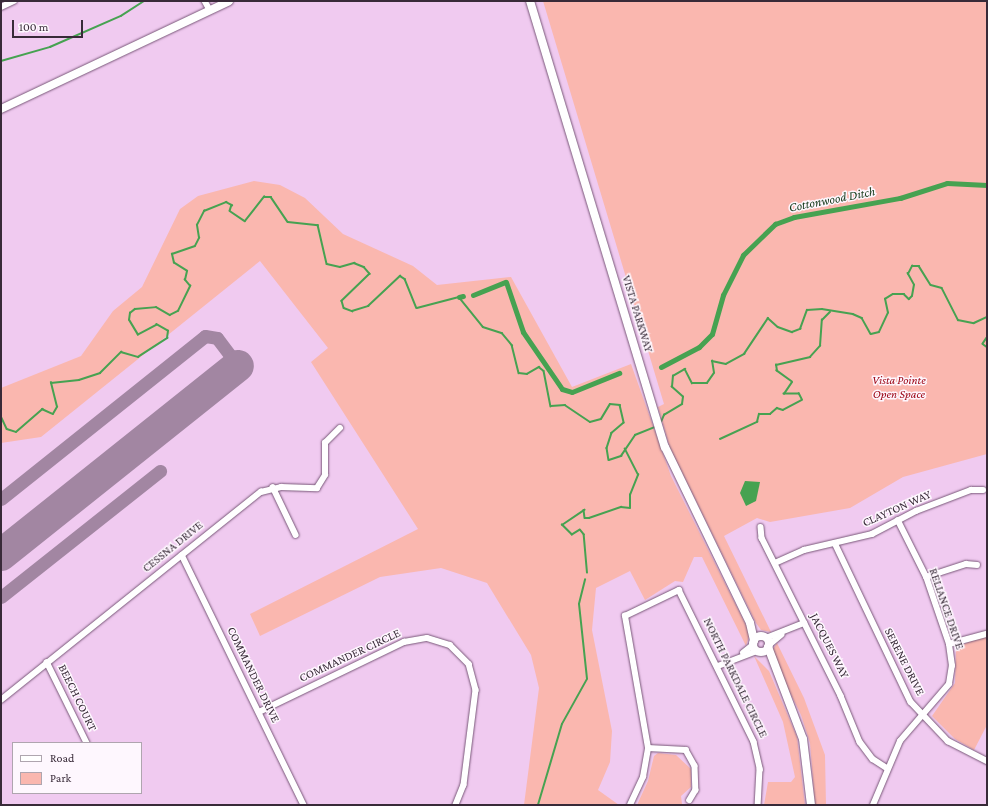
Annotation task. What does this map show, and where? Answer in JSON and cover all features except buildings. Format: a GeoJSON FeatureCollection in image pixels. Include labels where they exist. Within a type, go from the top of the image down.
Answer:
{"type":"FeatureCollection","features":[{"type":"Feature","properties":{"kind":"street"},"geometry":{"type":"LineString","coordinates":[[1,7],[14,1]]}},
{"type":"Feature","properties":{"kind":"street"},"geometry":{"type":"LineString","coordinates":[[205,1],[212,6]]}},
{"type":"Feature","properties":{"kind":"street"},"geometry":{"type":"LineString","coordinates":[[1,109],[212,6],[230,1]]}},
{"type":"Feature","properties":{"kind":"street","name":"VISTA PARKWAY"},"geometry":{"type":"LineString","coordinates":[[530,1],[664,447],[774,669],[803,739],[810,805]]}},
{"type":"Feature","properties":{"kind":"street"},"geometry":{"type":"LineString","coordinates":[[534,1],[540,33]]}},
{"type":"Feature","properties":{"kind":"street","name":"CESSNA DRIVE"},"geometry":{"type":"LineString","coordinates":[[1,700],[260,492],[273,487],[310,489],[320,484],[326,471],[324,443],[340,428]]}},
{"type":"Feature","properties":{"kind":"street"},"geometry":{"type":"LineString","coordinates":[[273,487],[296,534]]}},
{"type":"Feature","properties":{"kind":"street","name":"CLAYTON WAY"},"geometry":{"type":"LineString","coordinates":[[775,564],[804,550],[872,534],[898,520],[971,490],[983,490]]}},
{"type":"Feature","properties":{"kind":"street","name":"RELIANCE DRIVE"},"geometry":{"type":"LineString","coordinates":[[873,805],[887,768],[900,741],[949,684],[952,666],[949,644],[926,577],[898,520]]}},
{"type":"Feature","properties":{"kind":"street","name":"JACQUES WAY"},"geometry":{"type":"LineString","coordinates":[[761,527],[762,538],[860,742],[873,759],[887,768]]}},
{"type":"Feature","properties":{"kind":"street","name":"SERENE DRIVE"},"geometry":{"type":"LineString","coordinates":[[835,543],[911,702],[922,717],[958,748],[987,761]]}},
{"type":"Feature","properties":{"kind":"street","name":"COMMANDER DRIVE"},"geometry":{"type":"LineString","coordinates":[[182,555],[304,805]]}},
{"type":"Feature","properties":{"kind":"street"},"geometry":{"type":"LineString","coordinates":[[926,577],[966,564],[977,565]]}},
{"type":"Feature","properties":{"kind":"street","name":"NORTH PARKDALE CIRCLE"},"geometry":{"type":"LineString","coordinates":[[648,748],[625,616],[679,590],[718,666],[754,742],[760,769],[758,805]]}},
{"type":"Feature","properties":{"kind":"street"},"geometry":{"type":"LineString","coordinates":[[718,666],[804,623]]}},
{"type":"Feature","properties":{"kind":"street"},"geometry":{"type":"LineString","coordinates":[[949,644],[987,634]]}},
{"type":"Feature","properties":{"kind":"street","name":"COMMANDER CIRCLE"},"geometry":{"type":"LineString","coordinates":[[259,712],[404,642],[427,638],[450,645],[469,664],[476,690],[464,785],[456,805]]}},
{"type":"Feature","properties":{"kind":"street","name":"BEECH COURT"},"geometry":{"type":"LineString","coordinates":[[48,662],[87,742]]}},
{"type":"Feature","properties":{"kind":"street"},"geometry":{"type":"LineString","coordinates":[[630,805],[643,777],[648,748],[686,750],[695,766],[696,790],[690,800]]}},
{"type":"Feature","properties":{"kind":"green space","name":"Vista Pointe Open Space"},"geometry":{"type":"Polygon","coordinates":[[[543,1],[987,1],[987,454],[903,477],[850,508],[770,522],[757,518],[724,536],[771,632],[761,630],[756,623],[670,448],[658,407],[664,404],[543,1]]]}},
{"type":"Feature","properties":{"kind":"green space"},"geometry":{"type":"Polygon","coordinates":[[[254,181],[280,185],[305,198],[343,234],[413,266],[437,285],[511,277],[572,387],[631,364],[671,476],[750,633],[746,646],[702,557],[694,557],[683,582],[675,581],[645,600],[630,571],[596,588],[592,630],[612,731],[610,762],[598,790],[619,805],[524,805],[539,688],[531,655],[487,583],[441,568],[380,577],[260,636],[250,614],[418,529],[311,362],[328,348],[260,261],[41,437],[1,443],[1,388],[81,356],[113,311],[142,287],[180,209],[198,196],[254,181]]]}},
{"type":"Feature","properties":{"kind":"green space"},"geometry":{"type":"Polygon","coordinates":[[[987,633],[987,725],[974,750],[955,739],[932,716],[955,683],[956,648],[987,633]]]}},
{"type":"Feature","properties":{"kind":"green space"},"geometry":{"type":"Polygon","coordinates":[[[777,643],[804,698],[825,755],[826,805],[815,805],[810,743],[801,715],[775,662],[773,649],[777,643]]]}},
{"type":"Feature","properties":{"kind":"green space"},"geometry":{"type":"Polygon","coordinates":[[[754,656],[769,671],[797,737],[805,805],[764,805],[768,782],[791,782],[795,777],[783,722],[754,656]]]}},
{"type":"Feature","properties":{"kind":"green space"},"geometry":{"type":"Polygon","coordinates":[[[658,753],[676,755],[691,769],[691,787],[681,796],[682,804],[637,805],[648,781],[654,756],[658,753]]]}},
{"type":"Feature","properties":{"kind":"shaded area"},"geometry":{"type":"Polygon","coordinates":[[[745,481],[760,482],[756,501],[746,506],[740,493],[745,481]]]}},
{"type":"Feature","properties":{"kind":"waterway"},"geometry":{"type":"LineString","coordinates":[[1,61],[50,47],[121,16],[144,1]]}},
{"type":"Feature","properties":{"kind":"waterway","name":"Cottonwood Ditch"},"geometry":{"type":"LineString","coordinates":[[661,367],[699,347],[712,334],[723,295],[743,255],[775,224],[794,217],[900,198],[947,183],[987,185]]}},
{"type":"Feature","properties":{"kind":"waterway"},"geometry":{"type":"LineString","coordinates":[[1,416],[7,429],[16,432],[42,409],[53,414],[57,407],[51,383],[79,380],[100,373],[121,352],[138,357],[167,338],[168,331],[157,325],[138,335],[129,320],[130,313],[135,309],[156,307],[170,315],[178,311],[190,286],[185,280],[187,271],[174,263],[172,254],[195,246],[199,238],[197,225],[204,211],[226,202],[232,205],[230,211],[245,221],[264,197],[271,197],[288,222],[318,225],[327,264],[340,267],[354,263],[364,267],[370,274],[342,301],[344,308],[352,311],[368,306],[400,276],[405,279],[417,308],[459,297],[483,327],[502,333],[512,345],[519,373],[527,374],[539,367],[544,371],[551,406],[565,405],[590,422],[601,419],[610,404],[620,405],[624,423],[612,433],[607,448],[609,460],[621,456],[635,435],[655,427]]}},
{"type":"Feature","properties":{"kind":"waterway"},"geometry":{"type":"LineString","coordinates":[[661,422],[664,415],[682,404],[683,397],[672,387],[673,376],[685,369],[692,383],[707,383],[714,373],[712,361],[726,364],[744,354],[768,318],[778,327],[792,332],[800,329],[807,310],[822,309],[853,314],[862,318],[871,334],[879,332],[888,313],[885,299],[893,294],[904,294],[909,299],[912,296],[914,285],[908,274],[912,266],[919,266],[931,285],[942,288],[958,320],[974,323],[987,317]]}},
{"type":"Feature","properties":{"kind":"waterway","name":"Cottonwood Ditch"},"geometry":{"type":"LineString","coordinates":[[473,295],[506,282],[523,332],[562,389],[572,392],[619,373]]}},
{"type":"Feature","properties":{"kind":"waterway","name":"Cottonwood Ditch"},"geometry":{"type":"LineString","coordinates":[[459,297],[463,296]]}},
{"type":"Feature","properties":{"kind":"waterway"},"geometry":{"type":"LineString","coordinates":[[720,439],[757,422],[759,414],[770,414],[777,408],[783,410],[802,400],[799,394],[784,394],[792,382],[777,371],[776,365],[810,357],[820,346],[822,320],[830,312]]}},
{"type":"Feature","properties":{"kind":"waterway"},"geometry":{"type":"LineString","coordinates":[[987,338],[983,344],[987,347]]}},
{"type":"Feature","properties":{"kind":"waterway"},"geometry":{"type":"LineString","coordinates":[[587,573],[584,535],[580,530],[572,535],[562,525],[584,510],[585,518],[589,518],[621,507],[630,508],[630,495],[638,475],[625,449]]}},
{"type":"Feature","properties":{"kind":"waterway"},"geometry":{"type":"LineString","coordinates":[[538,805],[562,724],[587,679],[579,604],[585,580]]}},
{"type":"Feature","properties":{"kind":"taxiway"},"geometry":{"type":"LineString","coordinates":[[1,499],[205,336],[217,338],[238,366]]}},
{"type":"Feature","properties":{"kind":"taxiway"},"geometry":{"type":"LineString","coordinates":[[1,597],[160,471]]}},
{"type":"Feature","properties":{"kind":"runway"},"geometry":{"type":"LineString","coordinates":[[1,555],[238,366]]}}]}
